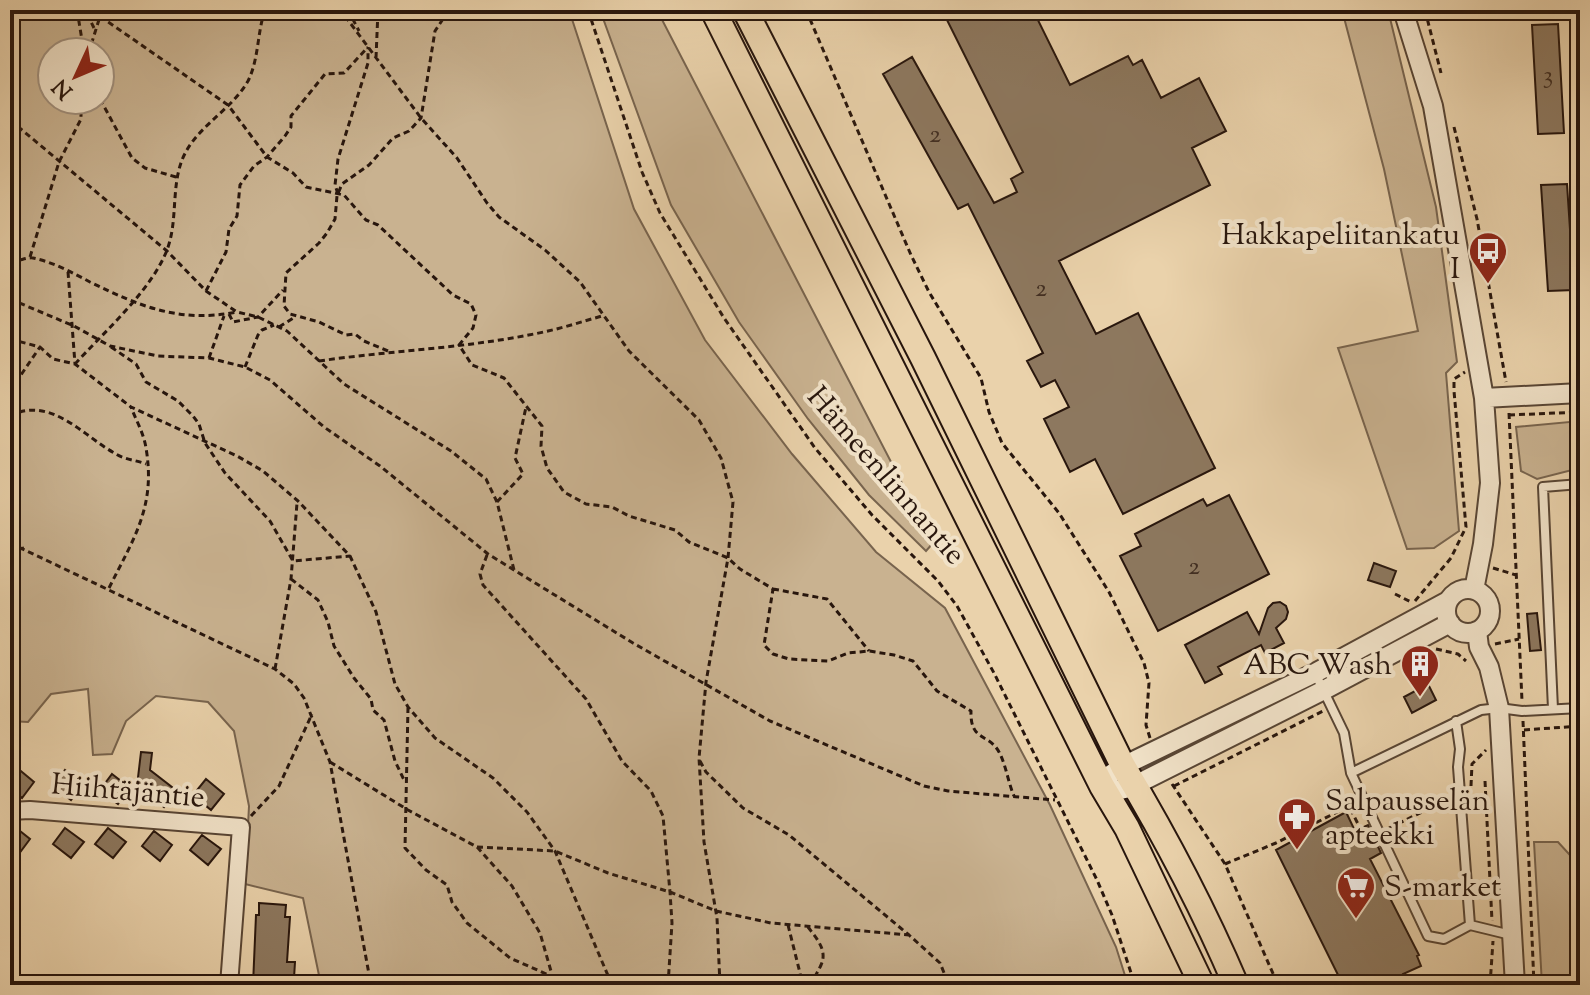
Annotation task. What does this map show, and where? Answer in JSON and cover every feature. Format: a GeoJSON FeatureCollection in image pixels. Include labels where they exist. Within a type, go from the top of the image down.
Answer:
{"type":"FeatureCollection","features":[{"type":"Feature","properties":{"kind":"main road","name":"Hämeenlinnantie"},"geometry":{"type":"LineString","coordinates":[[713,10],[1102,786],[1127,828],[1202,985]]}},
{"type":"Feature","properties":{"kind":"main road","name":"Hämeenlinnantie"},"geometry":{"type":"LineString","coordinates":[[745,10],[930,372],[1236,985]]}},
{"type":"Feature","properties":{"kind":"street"},"geometry":{"type":"LineString","coordinates":[[1403,10],[1433,106],[1484,398],[1490,483],[1474,590]]}},
{"type":"Feature","properties":{"kind":"street"},"geometry":{"type":"LineString","coordinates":[[1484,398],[1580,393]]}},
{"type":"Feature","properties":{"kind":"street"},"geometry":{"type":"LineString","coordinates":[[1102,786],[1107,777],[1164,771],[1320,682],[1415,611],[1448,601],[1459,591],[1481,593],[1489,606],[1487,621],[1477,631],[1462,632],[1450,623],[1446,612],[1448,601]]}},
{"type":"Feature","properties":{"kind":"street"},"geometry":{"type":"LineString","coordinates":[[1129,776],[1154,751],[1425,637],[1450,623]]}},
{"type":"Feature","properties":{"kind":"street"},"geometry":{"type":"LineString","coordinates":[[1477,631],[1479,647],[1489,667],[1499,708],[1512,935],[1524,982]]}},
{"type":"Feature","properties":{"kind":"street","name":"Hiihtäjäntie"},"geometry":{"type":"LineString","coordinates":[[10,811],[241,827]]}},
{"type":"Feature","properties":{"kind":"street"},"geometry":{"type":"LineString","coordinates":[[229,985],[241,827]]}},
{"type":"Feature","properties":{"kind":"lane"},"geometry":{"type":"LineString","coordinates":[[1553,709],[1543,487],[1580,484]]}},
{"type":"Feature","properties":{"kind":"lane"},"geometry":{"type":"LineString","coordinates":[[1320,682],[1344,733],[1351,773],[1428,936],[1444,939],[1470,925],[1512,935]]}},
{"type":"Feature","properties":{"kind":"lane"},"geometry":{"type":"LineString","coordinates":[[1351,773],[1481,710],[1580,708]]}},
{"type":"Feature","properties":{"kind":"lane"},"geometry":{"type":"LineString","coordinates":[[1456,721],[1470,925]]}},
{"type":"Feature","properties":{"kind":"path"},"geometry":{"type":"LineString","coordinates":[[10,12],[31,19],[57,10]]}},
{"type":"Feature","properties":{"kind":"path"},"geometry":{"type":"LineString","coordinates":[[81,10],[101,17],[228,105],[267,157],[293,173],[306,187],[344,195],[366,220],[378,225],[453,295],[471,304],[476,315],[473,328],[459,345]]}},
{"type":"Feature","properties":{"kind":"path"},"geometry":{"type":"LineString","coordinates":[[81,10],[90,17],[95,30]]}},
{"type":"Feature","properties":{"kind":"path"},"geometry":{"type":"LineString","coordinates":[[81,10],[83,36]]}},
{"type":"Feature","properties":{"kind":"path"},"geometry":{"type":"LineString","coordinates":[[94,36],[102,10]]}},
{"type":"Feature","properties":{"kind":"path"},"geometry":{"type":"LineString","coordinates":[[75,364],[151,278],[167,251],[182,160],[191,144],[247,81],[255,61],[265,10]]}},
{"type":"Feature","properties":{"kind":"path"},"geometry":{"type":"LineString","coordinates":[[337,10],[345,16],[421,118],[457,158],[487,203],[499,217],[564,266],[580,282],[629,351],[699,420],[721,458],[733,502],[728,558],[706,682],[699,758],[704,842],[716,911],[720,985]]}},
{"type":"Feature","properties":{"kind":"path"},"geometry":{"type":"LineString","coordinates":[[348,10],[364,42]]}},
{"type":"Feature","properties":{"kind":"path"},"geometry":{"type":"LineString","coordinates":[[376,58],[378,10]]}},
{"type":"Feature","properties":{"kind":"path"},"geometry":{"type":"LineString","coordinates":[[388,351],[355,334],[346,335],[319,322],[290,314],[284,306],[286,273],[327,233],[335,219],[338,194],[347,178],[369,165],[393,138],[409,131],[421,118],[435,31],[449,10]]}},
{"type":"Feature","properties":{"kind":"path","name":"Hämeenlinnantie"},"geometry":{"type":"LineString","coordinates":[[588,10],[642,172],[660,213],[724,318],[815,448],[872,515],[938,581],[957,606],[994,673],[1097,880],[1135,985]]}},
{"type":"Feature","properties":{"kind":"path"},"geometry":{"type":"LineString","coordinates":[[806,10],[911,255],[929,292],[981,378],[989,412],[1002,443],[1067,526],[1109,592],[1144,663],[1149,683],[1146,725],[1154,751]]}},
{"type":"Feature","properties":{"kind":"path"},"geometry":{"type":"LineString","coordinates":[[1425,10],[1443,81]]}},
{"type":"Feature","properties":{"kind":"path"},"geometry":{"type":"LineString","coordinates":[[206,291],[226,252],[229,229],[237,216],[240,185],[291,127],[291,116],[325,74],[344,73],[368,47]]}},
{"type":"Feature","properties":{"kind":"path"},"geometry":{"type":"LineString","coordinates":[[338,194],[335,185],[338,159],[368,63],[368,47]]}},
{"type":"Feature","properties":{"kind":"path"},"geometry":{"type":"LineString","coordinates":[[30,257],[59,162],[81,116]]}},
{"type":"Feature","properties":{"kind":"path"},"geometry":{"type":"LineString","coordinates":[[109,116],[132,158],[145,168],[178,177]]}},
{"type":"Feature","properties":{"kind":"path"},"geometry":{"type":"LineString","coordinates":[[10,120],[167,251],[206,291],[237,312],[258,317],[287,331],[344,384],[451,451],[486,479],[497,502],[514,570]]}},
{"type":"Feature","properties":{"kind":"path"},"geometry":{"type":"LineString","coordinates":[[1454,127],[1477,219],[1509,415],[1577,412],[1580,422]]}},
{"type":"Feature","properties":{"kind":"path"},"geometry":{"type":"LineString","coordinates":[[10,261],[30,257],[68,271],[131,302],[168,314],[206,317],[237,312]]}},
{"type":"Feature","properties":{"kind":"path"},"geometry":{"type":"LineString","coordinates":[[68,271],[75,364]]}},
{"type":"Feature","properties":{"kind":"path"},"geometry":{"type":"LineString","coordinates":[[227,314],[233,322],[258,317],[284,288]]}},
{"type":"Feature","properties":{"kind":"path"},"geometry":{"type":"LineString","coordinates":[[10,299],[98,338],[136,364],[146,382],[178,401],[199,424],[205,443],[225,473],[270,521],[293,561]]}},
{"type":"Feature","properties":{"kind":"path"},"geometry":{"type":"LineString","coordinates":[[209,358],[227,314]]}},
{"type":"Feature","properties":{"kind":"path"},"geometry":{"type":"LineString","coordinates":[[319,361],[547,332],[602,316]]}},
{"type":"Feature","properties":{"kind":"path"},"geometry":{"type":"LineString","coordinates":[[245,367],[262,330],[295,317]]}},
{"type":"Feature","properties":{"kind":"path"},"geometry":{"type":"LineString","coordinates":[[10,339],[40,347],[53,359],[75,364],[131,407],[263,471],[298,501],[350,556],[376,612],[395,684],[408,707],[435,738],[493,778],[527,812],[555,851],[612,985]]}},
{"type":"Feature","properties":{"kind":"path"},"geometry":{"type":"LineString","coordinates":[[459,345],[472,365],[504,378],[542,426],[541,446],[547,468],[564,492],[586,504],[612,507],[629,516],[675,530],[689,542],[728,558],[773,589],[827,599],[869,651]]}},
{"type":"Feature","properties":{"kind":"path"},"geometry":{"type":"LineString","coordinates":[[110,346],[158,356],[209,358],[245,367],[270,380],[324,427],[380,466],[488,554],[633,643],[770,721],[924,786],[948,791],[1055,800]]}},
{"type":"Feature","properties":{"kind":"path"},"geometry":{"type":"LineString","coordinates":[[10,391],[40,347]]}},
{"type":"Feature","properties":{"kind":"path"},"geometry":{"type":"LineString","coordinates":[[1415,611],[1416,598],[1451,558],[1466,527],[1454,391],[1454,379],[1465,372]]}},
{"type":"Feature","properties":{"kind":"path"},"geometry":{"type":"LineString","coordinates":[[497,502],[523,474],[515,458],[526,404]]}},
{"type":"Feature","properties":{"kind":"path"},"geometry":{"type":"LineString","coordinates":[[108,589],[144,519],[148,465],[146,445],[131,407]]}},
{"type":"Feature","properties":{"kind":"path"},"geometry":{"type":"LineString","coordinates":[[10,416],[19,412],[50,411],[114,453],[148,465]]}},
{"type":"Feature","properties":{"kind":"path"},"geometry":{"type":"LineString","coordinates":[[275,669],[291,579],[298,501]]}},
{"type":"Feature","properties":{"kind":"path"},"geometry":{"type":"LineString","coordinates":[[10,543],[275,669],[294,684],[312,714],[330,762],[371,985]]}},
{"type":"Feature","properties":{"kind":"path"},"geometry":{"type":"LineString","coordinates":[[10,551],[24,548]]}},
{"type":"Feature","properties":{"kind":"path"},"geometry":{"type":"LineString","coordinates":[[488,554],[480,574],[483,585],[586,699],[622,761],[651,791],[663,816],[672,923],[668,985]]}},
{"type":"Feature","properties":{"kind":"path"},"geometry":{"type":"LineString","coordinates":[[293,561],[350,556]]}},
{"type":"Feature","properties":{"kind":"path"},"geometry":{"type":"LineString","coordinates":[[291,579],[318,600],[334,646],[371,699],[373,710],[384,720],[395,761],[407,786]]}},
{"type":"Feature","properties":{"kind":"path"},"geometry":{"type":"LineString","coordinates":[[773,589],[764,645],[773,654],[789,659],[828,661],[848,653],[869,651],[913,661],[937,691],[971,711],[970,722],[978,736],[999,751],[1014,796]]}},
{"type":"Feature","properties":{"kind":"path"},"geometry":{"type":"LineString","coordinates":[[1395,594],[1415,611]]}},
{"type":"Feature","properties":{"kind":"path"},"geometry":{"type":"LineString","coordinates":[[1425,637],[1435,649],[1458,654],[1470,668]]}},
{"type":"Feature","properties":{"kind":"path"},"geometry":{"type":"LineString","coordinates":[[408,707],[405,848],[426,870],[447,885],[452,902],[467,923],[510,958],[565,985]]}},
{"type":"Feature","properties":{"kind":"path"},"geometry":{"type":"LineString","coordinates":[[241,827],[279,786],[312,714]]}},
{"type":"Feature","properties":{"kind":"path"},"geometry":{"type":"LineString","coordinates":[[1524,730],[1580,726]]}},
{"type":"Feature","properties":{"kind":"path"},"geometry":{"type":"LineString","coordinates":[[1484,750],[1484,761]]}},
{"type":"Feature","properties":{"kind":"path"},"geometry":{"type":"LineString","coordinates":[[699,758],[706,772],[743,808],[789,835],[940,963],[949,985]]}},
{"type":"Feature","properties":{"kind":"path"},"geometry":{"type":"LineString","coordinates":[[330,762],[408,810],[477,847],[512,886],[540,933],[555,985]]}},
{"type":"Feature","properties":{"kind":"path"},"geometry":{"type":"LineString","coordinates":[[1164,771],[1225,864],[1278,985]]}},
{"type":"Feature","properties":{"kind":"path"},"geometry":{"type":"LineString","coordinates":[[1485,771],[1493,931],[1490,985]]}},
{"type":"Feature","properties":{"kind":"path"},"geometry":{"type":"LineString","coordinates":[[1379,833],[1461,793]]}},
{"type":"Feature","properties":{"kind":"path"},"geometry":{"type":"LineString","coordinates":[[1225,864],[1276,843],[1349,806],[1360,828]]}},
{"type":"Feature","properties":{"kind":"path"},"geometry":{"type":"LineString","coordinates":[[477,847],[555,851],[716,911],[788,925],[909,935]]}},
{"type":"Feature","properties":{"kind":"path"},"geometry":{"type":"LineString","coordinates":[[788,925],[803,985]]}},
{"type":"Feature","properties":{"kind":"path"},"geometry":{"type":"LineString","coordinates":[[808,927],[820,942],[823,958],[814,977],[814,985]]}},
{"type":"Feature","properties":{"kind":"path"},"geometry":{"type":"LineString","coordinates":[[1524,982],[1537,985]]}},
{"type":"Feature","properties":{"kind":"shaded area"},"geometry":{"type":"Polygon","coordinates":[[[10,10],[569,10],[634,209],[705,340],[792,454],[876,552],[945,608],[1050,805],[1116,947],[1128,985],[321,985],[303,898],[245,884],[249,806],[234,731],[208,702],[156,696],[126,721],[112,754],[93,755],[88,689],[51,694],[28,722],[10,721],[10,10]]]}},
{"type":"Feature","properties":{"kind":"shaded area"},"geometry":{"type":"Polygon","coordinates":[[[600,10],[657,10],[933,543],[926,551],[869,495],[808,419],[739,322],[671,205],[600,10]]]}},
{"type":"Feature","properties":{"kind":"shaded area"},"geometry":{"type":"Polygon","coordinates":[[[1342,10],[1388,10],[1436,207],[1457,362],[1446,373],[1459,531],[1434,548],[1407,549],[1338,348],[1418,331],[1384,169],[1342,10]]]}},
{"type":"Feature","properties":{"kind":"shaded area"},"geometry":{"type":"Polygon","coordinates":[[[1580,421],[1580,468],[1537,479],[1521,471],[1516,427],[1580,421]]]}},
{"type":"Feature","properties":{"kind":"shaded area"},"geometry":{"type":"Polygon","coordinates":[[[1534,842],[1558,842],[1580,866],[1580,985],[1542,985],[1534,842]]]}},
{"type":"Feature","properties":{"kind":"building"},"geometry":{"type":"Polygon","coordinates":[[[942,10],[1033,10],[1070,85],[1128,56],[1133,65],[1142,60],[1161,98],[1199,78],[1226,131],[1192,148],[1210,185],[1059,261],[1096,334],[1138,313],[1215,468],[1123,514],[1095,459],[1070,472],[1044,419],[1069,407],[1055,380],[1041,387],[1027,361],[1043,353],[968,204],[958,209],[883,74],[912,57],[994,203],[1017,192],[1011,179],[1023,172],[942,10]]]}},
{"type":"Feature","properties":{"kind":"building"},"geometry":{"type":"Polygon","coordinates":[[[1558,24],[1564,133],[1538,134],[1532,25],[1558,24]]]}},
{"type":"Feature","properties":{"kind":"building"},"geometry":{"type":"Polygon","coordinates":[[[1567,184],[1574,290],[1548,291],[1541,185],[1567,184]]]}},
{"type":"Feature","properties":{"kind":"building"},"geometry":{"type":"Polygon","coordinates":[[[1229,495],[1269,574],[1158,631],[1120,556],[1141,546],[1135,534],[1203,499],[1207,506],[1229,495]]]}},
{"type":"Feature","properties":{"kind":"building"},"geometry":{"type":"Polygon","coordinates":[[[1374,563],[1396,571],[1390,587],[1368,580],[1374,563]]]}},
{"type":"Feature","properties":{"kind":"building"},"geometry":{"type":"Polygon","coordinates":[[[1280,602],[1288,612],[1286,619],[1276,628],[1284,643],[1265,653],[1261,645],[1218,667],[1222,674],[1205,683],[1185,645],[1247,612],[1259,634],[1268,608],[1280,602]]]}},
{"type":"Feature","properties":{"kind":"building"},"geometry":{"type":"Polygon","coordinates":[[[1537,613],[1541,650],[1530,651],[1527,614],[1537,613]]]}},
{"type":"Feature","properties":{"kind":"building","name":"ABC Wash"},"geometry":{"type":"Polygon","coordinates":[[[1428,684],[1436,700],[1412,713],[1404,697],[1428,684]]]}},
{"type":"Feature","properties":{"kind":"building"},"geometry":{"type":"Polygon","coordinates":[[[141,752],[152,753],[150,770],[177,791],[164,807],[137,786],[141,752]]]}},
{"type":"Feature","properties":{"kind":"building"},"geometry":{"type":"Polygon","coordinates":[[[16,767],[34,782],[22,798],[10,788],[10,775],[16,767]]]}},
{"type":"Feature","properties":{"kind":"building"},"geometry":{"type":"Polygon","coordinates":[[[65,770],[84,784],[71,800],[53,786],[65,770]]]}},
{"type":"Feature","properties":{"kind":"building"},"geometry":{"type":"Polygon","coordinates":[[[112,774],[130,788],[118,804],[100,790],[112,774]]]}},
{"type":"Feature","properties":{"kind":"building"},"geometry":{"type":"Polygon","coordinates":[[[206,779],[224,794],[211,810],[193,795],[206,779]]]}},
{"type":"Feature","properties":{"kind":"building"},"geometry":{"type":"Polygon","coordinates":[[[1346,812],[1355,831],[1368,825],[1381,853],[1370,859],[1419,955],[1421,966],[1403,974],[1405,979],[1394,985],[1343,985],[1276,850],[1346,812]]]}},
{"type":"Feature","properties":{"kind":"building"},"geometry":{"type":"Polygon","coordinates":[[[10,823],[30,839],[18,855],[10,849],[10,823]]]}},
{"type":"Feature","properties":{"kind":"building"},"geometry":{"type":"Polygon","coordinates":[[[65,828],[84,842],[71,858],[53,844],[65,828]]]}},
{"type":"Feature","properties":{"kind":"building"},"geometry":{"type":"Polygon","coordinates":[[[108,828],[126,842],[113,858],[95,844],[108,828]]]}},
{"type":"Feature","properties":{"kind":"building"},"geometry":{"type":"Polygon","coordinates":[[[154,831],[172,845],[160,861],[142,846],[154,831]]]}},
{"type":"Feature","properties":{"kind":"building"},"geometry":{"type":"Polygon","coordinates":[[[202,835],[221,849],[208,865],[190,850],[202,835]]]}},
{"type":"Feature","properties":{"kind":"building"},"geometry":{"type":"Polygon","coordinates":[[[259,903],[286,905],[285,917],[290,917],[287,962],[295,962],[294,978],[281,978],[281,985],[253,985],[259,903]]]}},
{"type":"Feature","properties":{"kind":"place","name":"Hakkapeliitankatu I"},"geometry":{"type":"Point","coordinates":[1488,285]}},
{"type":"Feature","properties":{"kind":"place","name":"ABC Wash"},"geometry":{"type":"Point","coordinates":[1420,698]}},
{"type":"Feature","properties":{"kind":"place","name":"Salpausselän apteekki"},"geometry":{"type":"Point","coordinates":[1297,851]}},
{"type":"Feature","properties":{"kind":"place","name":"S-market"},"geometry":{"type":"Point","coordinates":[1356,920]}}]}
